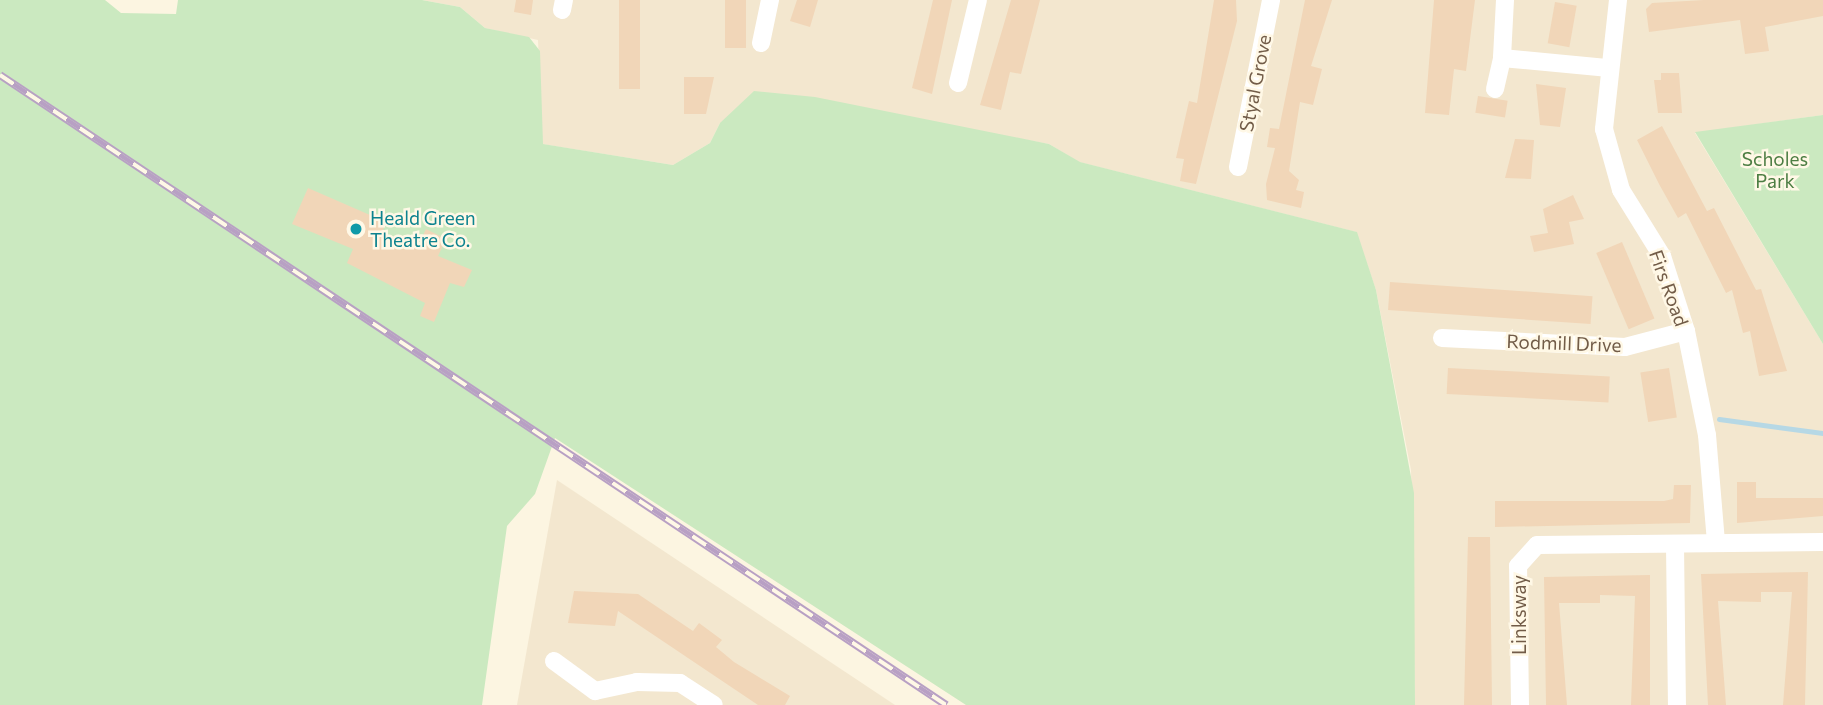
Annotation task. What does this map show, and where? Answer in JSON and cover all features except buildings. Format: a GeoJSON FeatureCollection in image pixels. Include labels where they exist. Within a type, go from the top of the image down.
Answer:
{"type":"FeatureCollection","features":[{"type":"Feature","properties":{"kind":"street"},"geometry":{"type":"LineString","coordinates":[[761,43],[770,0]]}},
{"type":"Feature","properties":{"kind":"street"},"geometry":{"type":"LineString","coordinates":[[958,83],[978,0]]}},
{"type":"Feature","properties":{"kind":"street","name":"Styal Grove"},"geometry":{"type":"LineString","coordinates":[[1238,167],[1271,0]]}},
{"type":"Feature","properties":{"kind":"street"},"geometry":{"type":"LineString","coordinates":[[1495,89],[1502,58],[1506,0]]}},
{"type":"Feature","properties":{"kind":"street","name":"Firs Road"},"geometry":{"type":"LineString","coordinates":[[1618,0],[1608,68],[1604,129],[1621,190],[1662,256],[1686,331],[1707,436],[1716,543]]}},
{"type":"Feature","properties":{"kind":"street"},"geometry":{"type":"LineString","coordinates":[[1502,58],[1608,68]]}},
{"type":"Feature","properties":{"kind":"street","name":"Rodmill Drive"},"geometry":{"type":"LineString","coordinates":[[1442,338],[1625,347],[1686,331]]}},
{"type":"Feature","properties":{"kind":"street","name":"Linksway"},"geometry":{"type":"LineString","coordinates":[[1520,705],[1517,583],[1525,552],[1550,544],[1823,542]]}},
{"type":"Feature","properties":{"kind":"street"},"geometry":{"type":"LineString","coordinates":[[1675,545],[1677,705]]}},
{"type":"Feature","properties":{"kind":"street"},"geometry":{"type":"LineString","coordinates":[[554,661],[595,691],[637,682],[680,683],[714,705]]}},
{"type":"Feature","properties":{"kind":"shaded area"},"geometry":{"type":"Polygon","coordinates":[[[422,0],[1823,0],[1823,115],[1695,133],[1823,344],[1823,705],[1415,705],[1411,470],[1376,290],[1356,232],[1079,162],[1049,144],[903,118],[720,123],[710,143],[673,165],[542,144],[538,40],[485,28],[460,7],[422,0]]]}},
{"type":"Feature","properties":{"kind":"shaded area"},"geometry":{"type":"Polygon","coordinates":[[[557,480],[895,705],[517,705],[557,480]]]}},
{"type":"Feature","properties":{"kind":"green space"},"geometry":{"type":"Polygon","coordinates":[[[0,0],[105,0],[121,13],[176,14],[178,0],[422,0],[460,7],[485,28],[529,37],[540,51],[543,144],[673,165],[710,143],[720,123],[754,91],[815,97],[1049,144],[1080,162],[1357,232],[1376,290],[1414,493],[1415,705],[966,705],[555,438],[535,494],[507,526],[482,705],[0,705],[0,0]]]}},
{"type":"Feature","properties":{"kind":"green space","name":"Scholes Park"},"geometry":{"type":"Polygon","coordinates":[[[1823,115],[1823,344],[1695,132],[1823,115]]]}},
{"type":"Feature","properties":{"kind":"waterway"},"geometry":{"type":"LineString","coordinates":[[1719,419],[1823,433]]}},
{"type":"Feature","properties":{"kind":"railway"},"geometry":{"type":"LineString","coordinates":[[0,75],[946,705]]}},
{"type":"Feature","properties":{"kind":"place","name":"Heald Green Theatre Co."},"geometry":{"type":"Point","coordinates":[356,229]}}]}
